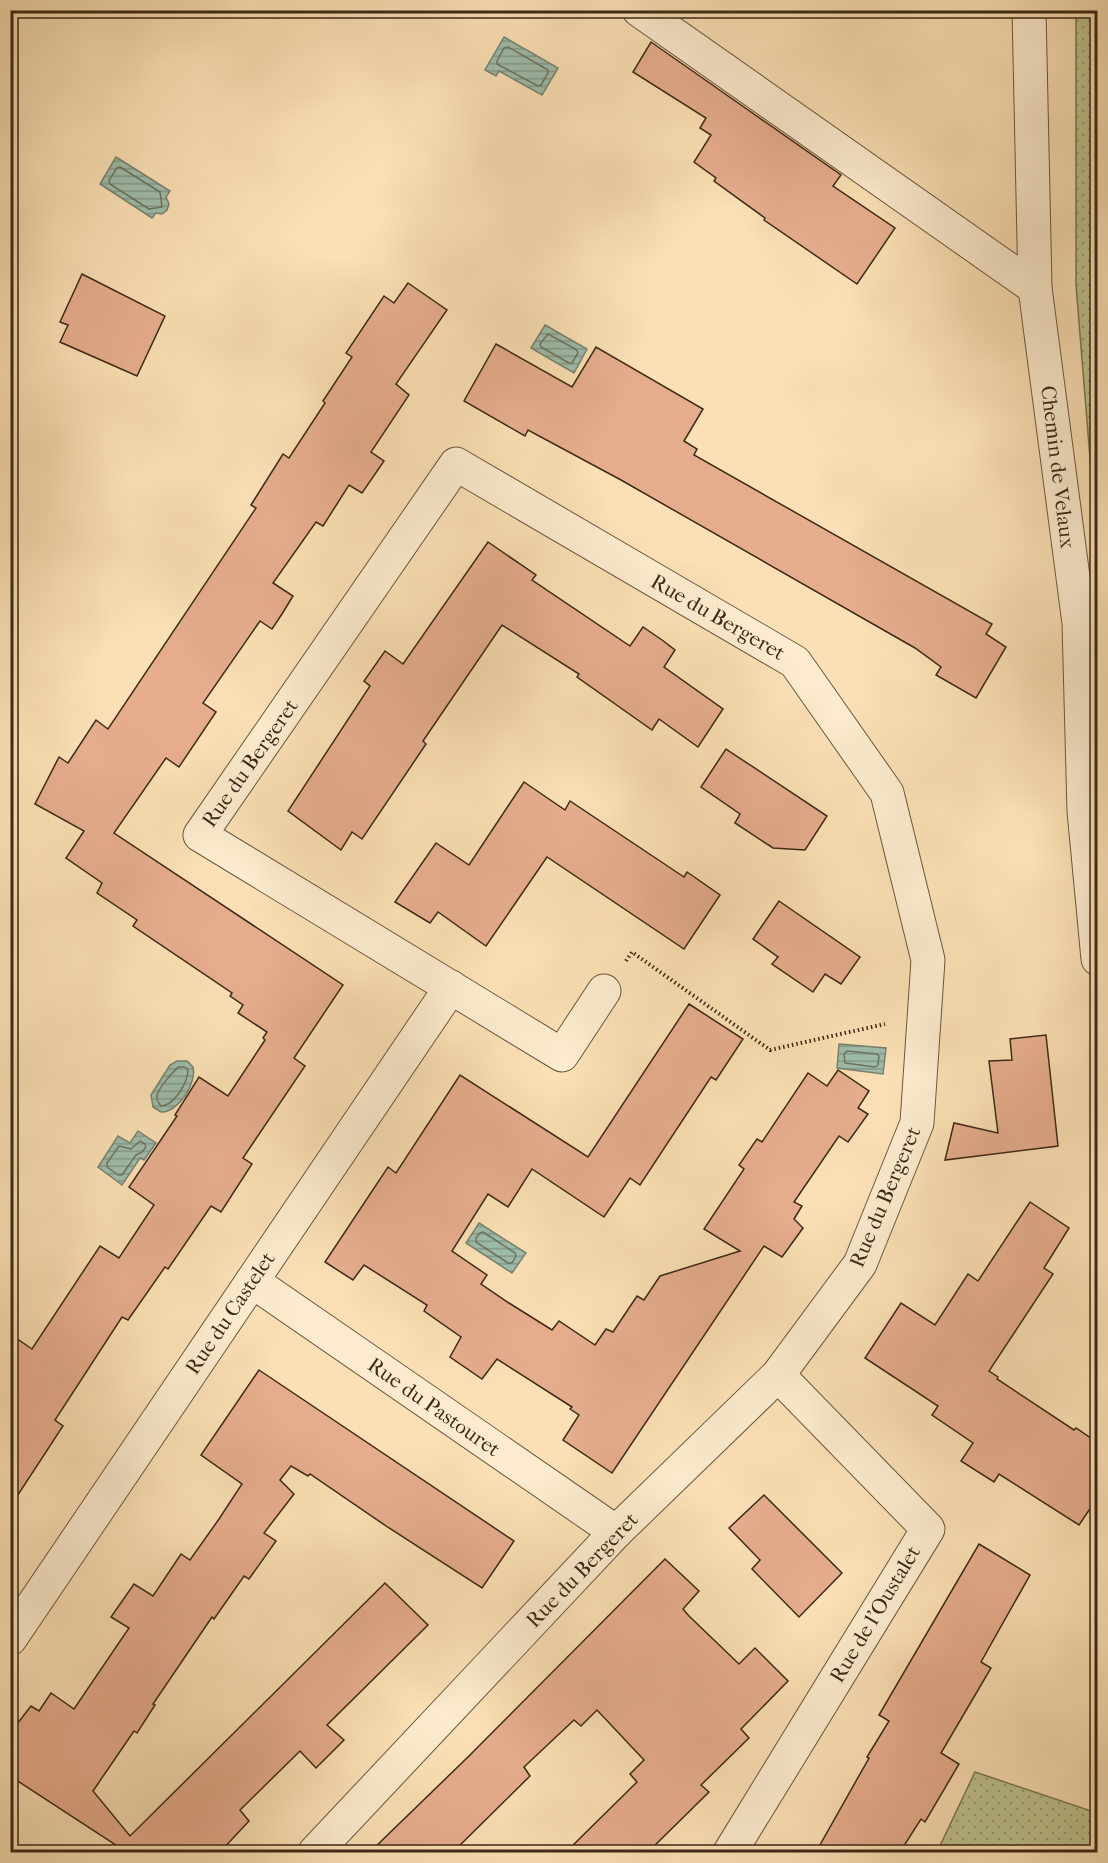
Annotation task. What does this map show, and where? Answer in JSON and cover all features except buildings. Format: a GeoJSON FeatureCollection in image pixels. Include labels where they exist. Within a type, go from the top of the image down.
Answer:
{"type":"FeatureCollection","features":[{"type":"Feature","properties":{"kind":"street"},"geometry":{"type":"LineString","coordinates":[[639,10],[1035,288]]}},
{"type":"Feature","properties":{"kind":"street","name":"Chemin de Velaux"},"geometry":{"type":"LineString","coordinates":[[1029,10],[1035,288],[1079,623],[1084,811],[1098,959]]}},
{"type":"Feature","properties":{"kind":"street","name":"Rue du Bergeret"},"geometry":{"type":"LineString","coordinates":[[315,1852],[616,1532],[778,1375],[861,1264],[917,1123],[928,960],[887,793],[795,662],[456,464],[200,836],[562,1055],[604,991]]}},
{"type":"Feature","properties":{"kind":"street","name":"Rue du Castelet"},"geometry":{"type":"LineString","coordinates":[[10,1639],[451,987]]}},
{"type":"Feature","properties":{"kind":"street","name":"Rue du Pastouret"},"geometry":{"type":"LineString","coordinates":[[252,1281],[616,1532]]}},
{"type":"Feature","properties":{"kind":"street","name":"Rue de l'Oustalet"},"geometry":{"type":"LineString","coordinates":[[730,1852],[928,1528],[778,1375]]}},
{"type":"Feature","properties":{"kind":"path"},"geometry":{"type":"LineString","coordinates":[[1094,10],[1098,39]]}},
{"type":"Feature","properties":{"kind":"path"},"geometry":{"type":"LineString","coordinates":[[604,991],[632,952],[770,1050],[924,1016]]}},
{"type":"Feature","properties":{"kind":"green space"},"geometry":{"type":"Polygon","coordinates":[[[1076,10],[1098,11],[1097,545],[1076,285],[1076,10]]]}},
{"type":"Feature","properties":{"kind":"green space"},"geometry":{"type":"Polygon","coordinates":[[[975,1772],[1097,1813],[1097,1852],[937,1852],[975,1772]]]}},
{"type":"Feature","properties":{"kind":"water"},"geometry":{"type":"Polygon","coordinates":[[[504,37],[558,68],[542,95],[499,71],[496,76],[485,70],[504,37]]]}},
{"type":"Feature","properties":{"kind":"water"},"geometry":{"type":"Polygon","coordinates":[[[116,157],[170,191],[166,197],[169,204],[167,210],[162,214],[156,213],[152,218],[100,184],[116,157]]]}},
{"type":"Feature","properties":{"kind":"water"},"geometry":{"type":"Polygon","coordinates":[[[545,325],[587,349],[574,373],[531,348],[545,325]]]}},
{"type":"Feature","properties":{"kind":"water"},"geometry":{"type":"Polygon","coordinates":[[[839,1044],[886,1048],[883,1074],[837,1068],[839,1044]]]}},
{"type":"Feature","properties":{"kind":"water"},"geometry":{"type":"Polygon","coordinates":[[[177,1061],[187,1061],[193,1067],[192,1081],[185,1096],[174,1108],[161,1112],[153,1107],[151,1095],[170,1065],[177,1061]]]}},
{"type":"Feature","properties":{"kind":"water"},"geometry":{"type":"Polygon","coordinates":[[[138,1131],[156,1143],[144,1160],[140,1158],[122,1185],[98,1167],[118,1136],[130,1143],[138,1131]]]}},
{"type":"Feature","properties":{"kind":"water"},"geometry":{"type":"Polygon","coordinates":[[[479,1223],[526,1253],[512,1273],[466,1243],[479,1223]]]}}]}
